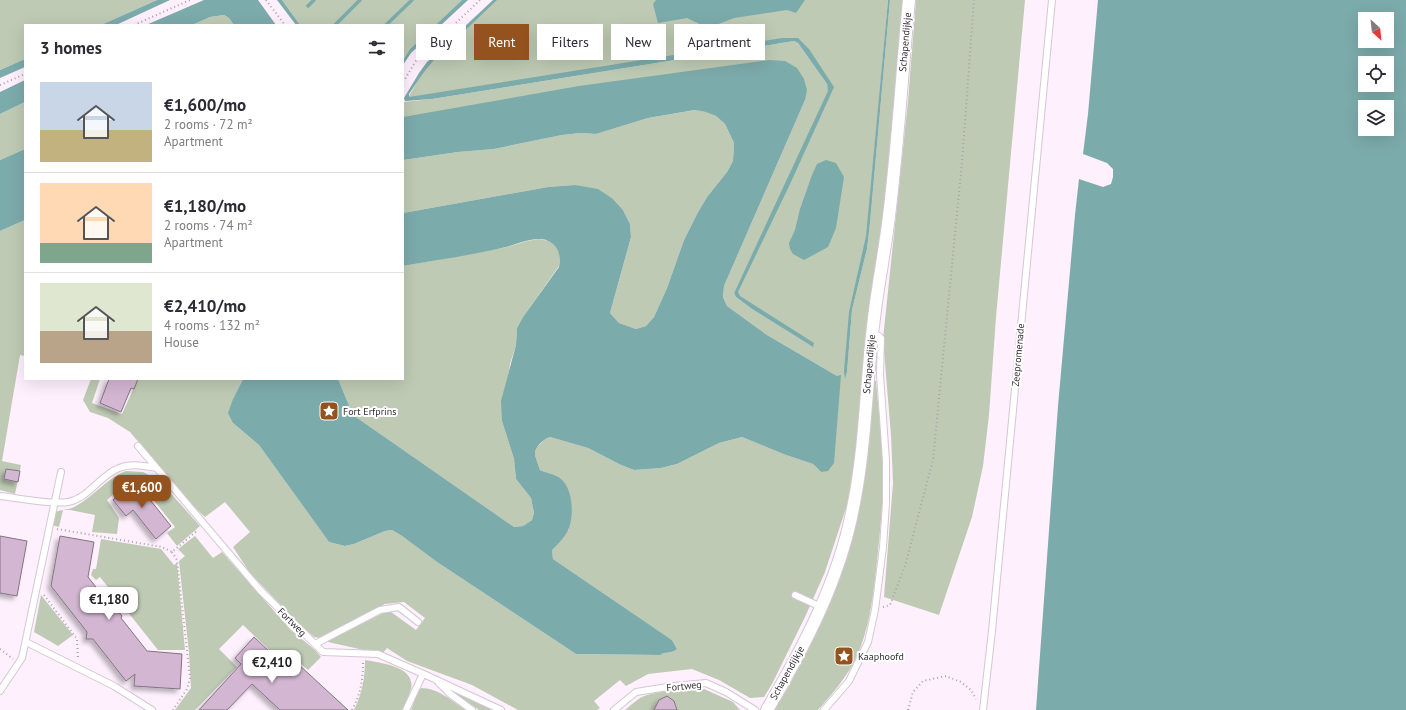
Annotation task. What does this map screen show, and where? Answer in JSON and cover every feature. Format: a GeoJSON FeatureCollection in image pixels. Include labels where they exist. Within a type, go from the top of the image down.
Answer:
{"type":"FeatureCollection","features":[{"type":"Feature","properties":{"kind":"street","name":"Schapendijkje"},"geometry":{"type":"LineString","coordinates":[[767,710],[803,646],[821,607],[837,568],[853,509],[863,452],[877,288],[883,262],[890,212],[909,0]]}},
{"type":"Feature","properties":{"kind":"lane","name":"Zeepromenade"},"geometry":{"type":"LineString","coordinates":[[983,710],[993,623],[1052,0]]}},
{"type":"Feature","properties":{"kind":"lane"},"geometry":{"type":"LineString","coordinates":[[824,710],[849,681],[868,642],[875,610],[884,539],[886,461],[880,374],[880,338],[877,334],[872,334]]}},
{"type":"Feature","properties":{"kind":"lane","name":"Fortweg"},"geometry":{"type":"LineString","coordinates":[[138,446],[260,590],[323,652],[378,654],[436,679],[501,710]]}},
{"type":"Feature","properties":{"kind":"lane"},"geometry":{"type":"LineString","coordinates":[[0,496],[54,502],[69,501],[86,493],[105,477],[119,468],[137,465],[156,468]]}},
{"type":"Feature","properties":{"kind":"lane"},"geometry":{"type":"LineString","coordinates":[[0,691],[22,658],[61,472]]}},
{"type":"Feature","properties":{"kind":"lane"},"geometry":{"type":"LineString","coordinates":[[795,595],[821,607]]}},
{"type":"Feature","properties":{"kind":"lane"},"geometry":{"type":"LineString","coordinates":[[314,644],[380,610],[399,607],[418,622]]}},
{"type":"Feature","properties":{"kind":"lane"},"geometry":{"type":"LineString","coordinates":[[26,642],[114,686],[152,710]]}},
{"type":"Feature","properties":{"kind":"lane"},"geometry":{"type":"LineString","coordinates":[[406,710],[423,674]]}},
{"type":"Feature","properties":{"kind":"lane"},"geometry":{"type":"LineString","coordinates":[[436,679],[449,693],[472,710]]}},
{"type":"Feature","properties":{"kind":"lane","name":"Fortweg"},"geometry":{"type":"LineString","coordinates":[[614,710],[636,692],[706,683],[726,692],[755,710]]}},
{"type":"Feature","properties":{"kind":"path"},"geometry":{"type":"LineString","coordinates":[[136,24],[190,0]]}},
{"type":"Feature","properties":{"kind":"path"},"geometry":{"type":"LineString","coordinates":[[266,0],[283,24]]}},
{"type":"Feature","properties":{"kind":"path"},"geometry":{"type":"LineString","coordinates":[[404,80],[416,61],[480,0]]}},
{"type":"Feature","properties":{"kind":"path"},"geometry":{"type":"LineString","coordinates":[[875,610],[890,605],[905,566],[933,460],[962,170],[974,0]]}},
{"type":"Feature","properties":{"kind":"path"},"geometry":{"type":"LineString","coordinates":[[0,85],[24,74]]}},
{"type":"Feature","properties":{"kind":"path"},"geometry":{"type":"LineString","coordinates":[[172,552],[205,524]]}},
{"type":"Feature","properties":{"kind":"path"},"geometry":{"type":"LineString","coordinates":[[49,528],[162,547],[172,552],[178,560],[190,678],[187,689],[173,710]]}},
{"type":"Feature","properties":{"kind":"path"},"geometry":{"type":"LineString","coordinates":[[37,587],[77,639],[78,668]]}},
{"type":"Feature","properties":{"kind":"path"},"geometry":{"type":"LineString","coordinates":[[0,648],[18,663]]}},
{"type":"Feature","properties":{"kind":"path"},"geometry":{"type":"LineString","coordinates":[[352,710],[362,685],[363,654]]}},
{"type":"Feature","properties":{"kind":"path"},"geometry":{"type":"LineString","coordinates":[[908,710],[913,692],[923,681],[946,676],[961,682],[971,690],[983,710]]}},
{"type":"Feature","properties":{"kind":"shaded area"},"geometry":{"type":"Polygon","coordinates":[[[0,0],[157,0],[103,24],[24,24],[24,59],[0,70],[0,0]]]}},
{"type":"Feature","properties":{"kind":"shaded area"},"geometry":{"type":"Polygon","coordinates":[[[157,0],[170,0],[118,24],[103,24],[157,0]]]}},
{"type":"Feature","properties":{"kind":"shaded area"},"geometry":{"type":"Polygon","coordinates":[[[204,0],[258,0],[275,24],[233,24],[229,18],[224,15],[210,17],[194,24],[148,24],[204,0]]]}},
{"type":"Feature","properties":{"kind":"shaded area"},"geometry":{"type":"Polygon","coordinates":[[[277,0],[282,0],[299,24],[295,24],[277,0]]]}},
{"type":"Feature","properties":{"kind":"shaded area"},"geometry":{"type":"Polygon","coordinates":[[[282,0],[462,0],[437,24],[416,24],[416,43],[404,58],[404,24],[299,24],[282,0]]]}},
{"type":"Feature","properties":{"kind":"shaded area"},"geometry":{"type":"Polygon","coordinates":[[[462,0],[468,0],[442,24],[437,24],[462,0]]]}},
{"type":"Feature","properties":{"kind":"shaded area"},"geometry":{"type":"Polygon","coordinates":[[[493,0],[497,0],[466,30],[466,25],[493,0]]]}},
{"type":"Feature","properties":{"kind":"shaded area"},"geometry":{"type":"Polygon","coordinates":[[[495,0],[888,0],[867,233],[851,308],[845,378],[847,372],[852,310],[867,249],[890,0],[903,0],[889,164],[850,496],[825,572],[805,617],[764,697],[750,698],[719,680],[692,669],[648,674],[626,686],[620,680],[594,701],[600,708],[597,710],[518,710],[472,685],[407,661],[387,648],[382,654],[327,641],[385,612],[391,612],[416,630],[425,618],[404,602],[385,604],[320,638],[314,637],[294,619],[250,573],[233,547],[250,532],[225,502],[205,517],[192,505],[130,432],[108,418],[90,412],[83,400],[91,380],[100,380],[92,403],[122,414],[138,380],[242,380],[233,399],[233,423],[259,445],[329,542],[345,546],[354,544],[385,531],[392,530],[437,562],[576,654],[659,655],[677,649],[672,640],[553,559],[552,550],[569,529],[561,479],[540,470],[535,451],[540,444],[550,437],[588,448],[634,470],[661,468],[677,464],[719,443],[742,437],[813,464],[821,472],[837,376],[767,335],[727,306],[723,297],[724,286],[805,100],[404,117],[404,102],[432,99],[675,60],[765,60],[765,46],[794,41],[798,43],[827,84],[829,91],[734,293],[736,297],[752,309],[813,347],[736,294],[832,87],[797,38],[765,43],[765,24],[674,24],[674,57],[666,58],[666,24],[611,24],[611,60],[654,60],[408,98],[431,60],[466,60],[466,27],[495,0]]]}},
{"type":"Feature","properties":{"kind":"shaded area"},"geometry":{"type":"Polygon","coordinates":[[[656,0],[805,0],[796,13],[787,10],[734,18],[718,24],[700,24],[687,18],[658,23],[653,4],[656,0]]]}},
{"type":"Feature","properties":{"kind":"shaded area"},"geometry":{"type":"Polygon","coordinates":[[[888,0],[890,0],[870,223],[867,249],[852,310],[847,372],[845,379],[844,371],[849,312],[866,236],[888,0]]]}},
{"type":"Feature","properties":{"kind":"shaded area"},"geometry":{"type":"Polygon","coordinates":[[[916,0],[1025,0],[996,317],[989,415],[983,466],[972,517],[939,615],[884,597],[893,483],[891,435],[883,339],[908,101],[916,0]]]}},
{"type":"Feature","properties":{"kind":"shaded area"},"geometry":{"type":"Polygon","coordinates":[[[1098,0],[1406,0],[1406,710],[1036,710],[1058,406],[1079,179],[1103,187],[1111,184],[1113,177],[1113,169],[1107,163],[1083,154],[1098,0]]]}},
{"type":"Feature","properties":{"kind":"shaded area"},"geometry":{"type":"Polygon","coordinates":[[[224,15],[229,18],[233,24],[194,24],[210,17],[224,15]]]}},
{"type":"Feature","properties":{"kind":"shaded area"},"geometry":{"type":"Polygon","coordinates":[[[782,38],[798,38],[809,49],[834,87],[791,182],[738,292],[740,296],[814,343],[813,347],[752,309],[736,297],[734,293],[828,91],[827,84],[798,43],[794,41],[765,46],[765,41],[782,38]]]}},
{"type":"Feature","properties":{"kind":"shaded area"},"geometry":{"type":"Polygon","coordinates":[[[416,43],[416,48],[404,64],[404,58],[416,43]]]}},
{"type":"Feature","properties":{"kind":"shaded area"},"geometry":{"type":"Polygon","coordinates":[[[674,55],[674,60],[675,60],[432,99],[405,101],[404,98],[429,60],[434,60],[409,94],[409,97],[643,60],[666,60],[666,56],[674,55]]]}},
{"type":"Feature","properties":{"kind":"shaded area"},"geometry":{"type":"Polygon","coordinates":[[[24,59],[24,67],[0,78],[0,70],[24,59]]]}},
{"type":"Feature","properties":{"kind":"shaded area"},"geometry":{"type":"Polygon","coordinates":[[[769,60],[785,61],[797,68],[804,79],[807,90],[805,100],[724,286],[723,297],[727,306],[767,335],[837,376],[841,375],[834,463],[828,471],[821,472],[813,464],[742,437],[719,443],[677,464],[661,468],[634,470],[588,448],[550,437],[540,443],[535,451],[540,470],[560,478],[568,488],[570,495],[572,509],[571,522],[564,537],[552,550],[553,559],[672,640],[677,649],[660,655],[576,654],[437,562],[392,530],[385,531],[354,544],[345,546],[329,542],[259,445],[233,423],[228,413],[242,380],[338,380],[353,415],[514,527],[523,526],[532,520],[534,513],[531,498],[516,479],[514,459],[502,421],[501,401],[516,345],[517,328],[523,317],[559,267],[560,259],[557,249],[552,243],[541,239],[536,239],[506,247],[404,266],[404,213],[548,187],[575,185],[598,189],[613,199],[623,210],[630,224],[631,237],[610,313],[619,323],[636,329],[646,326],[654,317],[667,288],[684,240],[697,214],[707,197],[727,172],[733,161],[734,143],[725,124],[716,116],[695,110],[648,118],[596,134],[581,133],[562,135],[494,149],[458,152],[404,160],[404,117],[579,86],[769,60]]]}},
{"type":"Feature","properties":{"kind":"shaded area"},"geometry":{"type":"Polygon","coordinates":[[[24,80],[24,102],[0,114],[0,92],[24,80]]]}},
{"type":"Feature","properties":{"kind":"shaded area"},"geometry":{"type":"Polygon","coordinates":[[[24,102],[24,149],[0,160],[0,114],[24,102]]]}},
{"type":"Feature","properties":{"kind":"shaded area"},"geometry":{"type":"Polygon","coordinates":[[[696,110],[707,112],[716,116],[725,124],[734,143],[733,161],[727,172],[707,197],[697,214],[684,240],[667,288],[654,317],[646,326],[636,329],[619,323],[610,313],[631,237],[630,224],[623,210],[613,199],[575,185],[548,187],[404,213],[404,160],[458,152],[494,149],[562,135],[581,133],[596,134],[648,118],[696,110]]]}},
{"type":"Feature","properties":{"kind":"shaded area"},"geometry":{"type":"Polygon","coordinates":[[[24,149],[24,220],[0,231],[0,160],[24,149]]]}},
{"type":"Feature","properties":{"kind":"shaded area"},"geometry":{"type":"Polygon","coordinates":[[[826,160],[836,163],[844,177],[836,228],[828,247],[804,260],[793,254],[789,243],[795,230],[800,209],[812,175],[817,164],[826,160]]]}},
{"type":"Feature","properties":{"kind":"shaded area"},"geometry":{"type":"Polygon","coordinates":[[[24,220],[24,356],[20,355],[2,461],[21,465],[15,494],[0,490],[0,231],[24,220]]]}},
{"type":"Feature","properties":{"kind":"shaded area"},"geometry":{"type":"Polygon","coordinates":[[[538,239],[553,244],[560,255],[560,260],[559,266],[523,317],[517,328],[516,345],[510,364],[502,421],[514,459],[516,479],[531,498],[534,513],[532,520],[523,526],[514,527],[353,415],[338,380],[404,380],[404,266],[507,247],[538,239]]]}},
{"type":"Feature","properties":{"kind":"shaded area"},"geometry":{"type":"Polygon","coordinates":[[[873,381],[876,381],[880,421],[883,461],[883,488],[875,581],[865,635],[857,656],[849,671],[818,710],[774,710],[788,688],[809,647],[856,518],[865,476],[873,381]]]}},
{"type":"Feature","properties":{"kind":"shaded area"},"geometry":{"type":"Polygon","coordinates":[[[126,471],[143,472],[156,479],[155,483],[145,490],[133,477],[107,500],[119,518],[117,534],[92,532],[95,515],[70,510],[63,510],[59,527],[52,525],[55,512],[61,510],[69,509],[83,502],[113,478],[126,471]]]}},
{"type":"Feature","properties":{"kind":"shaded area"},"geometry":{"type":"Polygon","coordinates":[[[165,487],[200,526],[177,546],[167,533],[175,527],[152,498],[165,487]]]}},
{"type":"Feature","properties":{"kind":"shaded area"},"geometry":{"type":"Polygon","coordinates":[[[195,536],[213,558],[222,552],[291,630],[321,657],[308,670],[297,661],[289,669],[243,625],[219,649],[237,667],[195,710],[175,710],[191,688],[189,653],[179,561],[185,556],[178,549],[195,536]]]}},
{"type":"Feature","properties":{"kind":"shaded area"},"geometry":{"type":"Polygon","coordinates":[[[101,539],[161,549],[174,565],[177,563],[185,650],[158,650],[100,577],[96,580],[91,575],[93,569],[96,569],[101,539]]]}},
{"type":"Feature","properties":{"kind":"shaded area"},"geometry":{"type":"Polygon","coordinates":[[[41,595],[73,635],[58,646],[34,632],[41,595]]]}},
{"type":"Feature","properties":{"kind":"shaded area"},"geometry":{"type":"Polygon","coordinates":[[[365,660],[396,667],[408,675],[411,681],[411,689],[403,710],[354,710],[362,686],[365,660]]]}},
{"type":"Feature","properties":{"kind":"shaded area"},"geometry":{"type":"Polygon","coordinates":[[[421,688],[433,690],[466,710],[411,710],[418,691],[421,688]]]}},
{"type":"Feature","properties":{"kind":"shaded area"},"geometry":{"type":"Polygon","coordinates":[[[455,688],[495,710],[479,710],[448,689],[455,688]]]}},
{"type":"Feature","properties":{"kind":"shaded area"},"geometry":{"type":"Polygon","coordinates":[[[704,689],[733,702],[740,710],[625,710],[635,701],[648,695],[673,691],[704,689]]]}},
{"type":"Feature","properties":{"kind":"building"},"geometry":{"type":"Polygon","coordinates":[[[109,380],[138,380],[134,389],[131,388],[121,412],[100,403],[109,380]]]}},
{"type":"Feature","properties":{"kind":"building"},"geometry":{"type":"Polygon","coordinates":[[[6,469],[20,471],[18,482],[4,479],[6,469]]]}},
{"type":"Feature","properties":{"kind":"building"},"geometry":{"type":"Polygon","coordinates":[[[135,481],[171,526],[156,539],[133,510],[126,516],[113,500],[135,481]]]}},
{"type":"Feature","properties":{"kind":"building"},"geometry":{"type":"Polygon","coordinates":[[[0,536],[27,541],[17,596],[0,593],[0,536]]]}},
{"type":"Feature","properties":{"kind":"building"},"geometry":{"type":"Polygon","coordinates":[[[60,536],[94,542],[88,577],[114,610],[117,610],[122,616],[121,618],[147,651],[182,654],[180,689],[134,686],[135,674],[126,681],[93,639],[86,639],[87,632],[51,586],[60,536]]]}},
{"type":"Feature","properties":{"kind":"building"},"geometry":{"type":"Polygon","coordinates":[[[254,637],[290,671],[297,663],[348,710],[280,710],[252,684],[227,710],[199,710],[241,664],[235,658],[254,637]]]}},
{"type":"Feature","properties":{"kind":"building"},"geometry":{"type":"Polygon","coordinates":[[[667,696],[674,701],[677,710],[654,710],[659,700],[667,696]]]}},
{"type":"Feature","properties":{"kind":"waterway"},"geometry":{"type":"LineString","coordinates":[[308,6],[314,0]]}},
{"type":"Feature","properties":{"kind":"waterway"},"geometry":{"type":"LineString","coordinates":[[336,24],[360,0]]}},
{"type":"Feature","properties":{"kind":"waterway"},"geometry":{"type":"LineString","coordinates":[[387,24],[412,0]]}},
{"type":"Feature","properties":{"kind":"place","name":"Fort Erfprins"},"geometry":{"type":"Point","coordinates":[329,411]}},
{"type":"Feature","properties":{"kind":"place","name":"Kaaphoofd"},"geometry":{"type":"Point","coordinates":[844,656]}}]}
